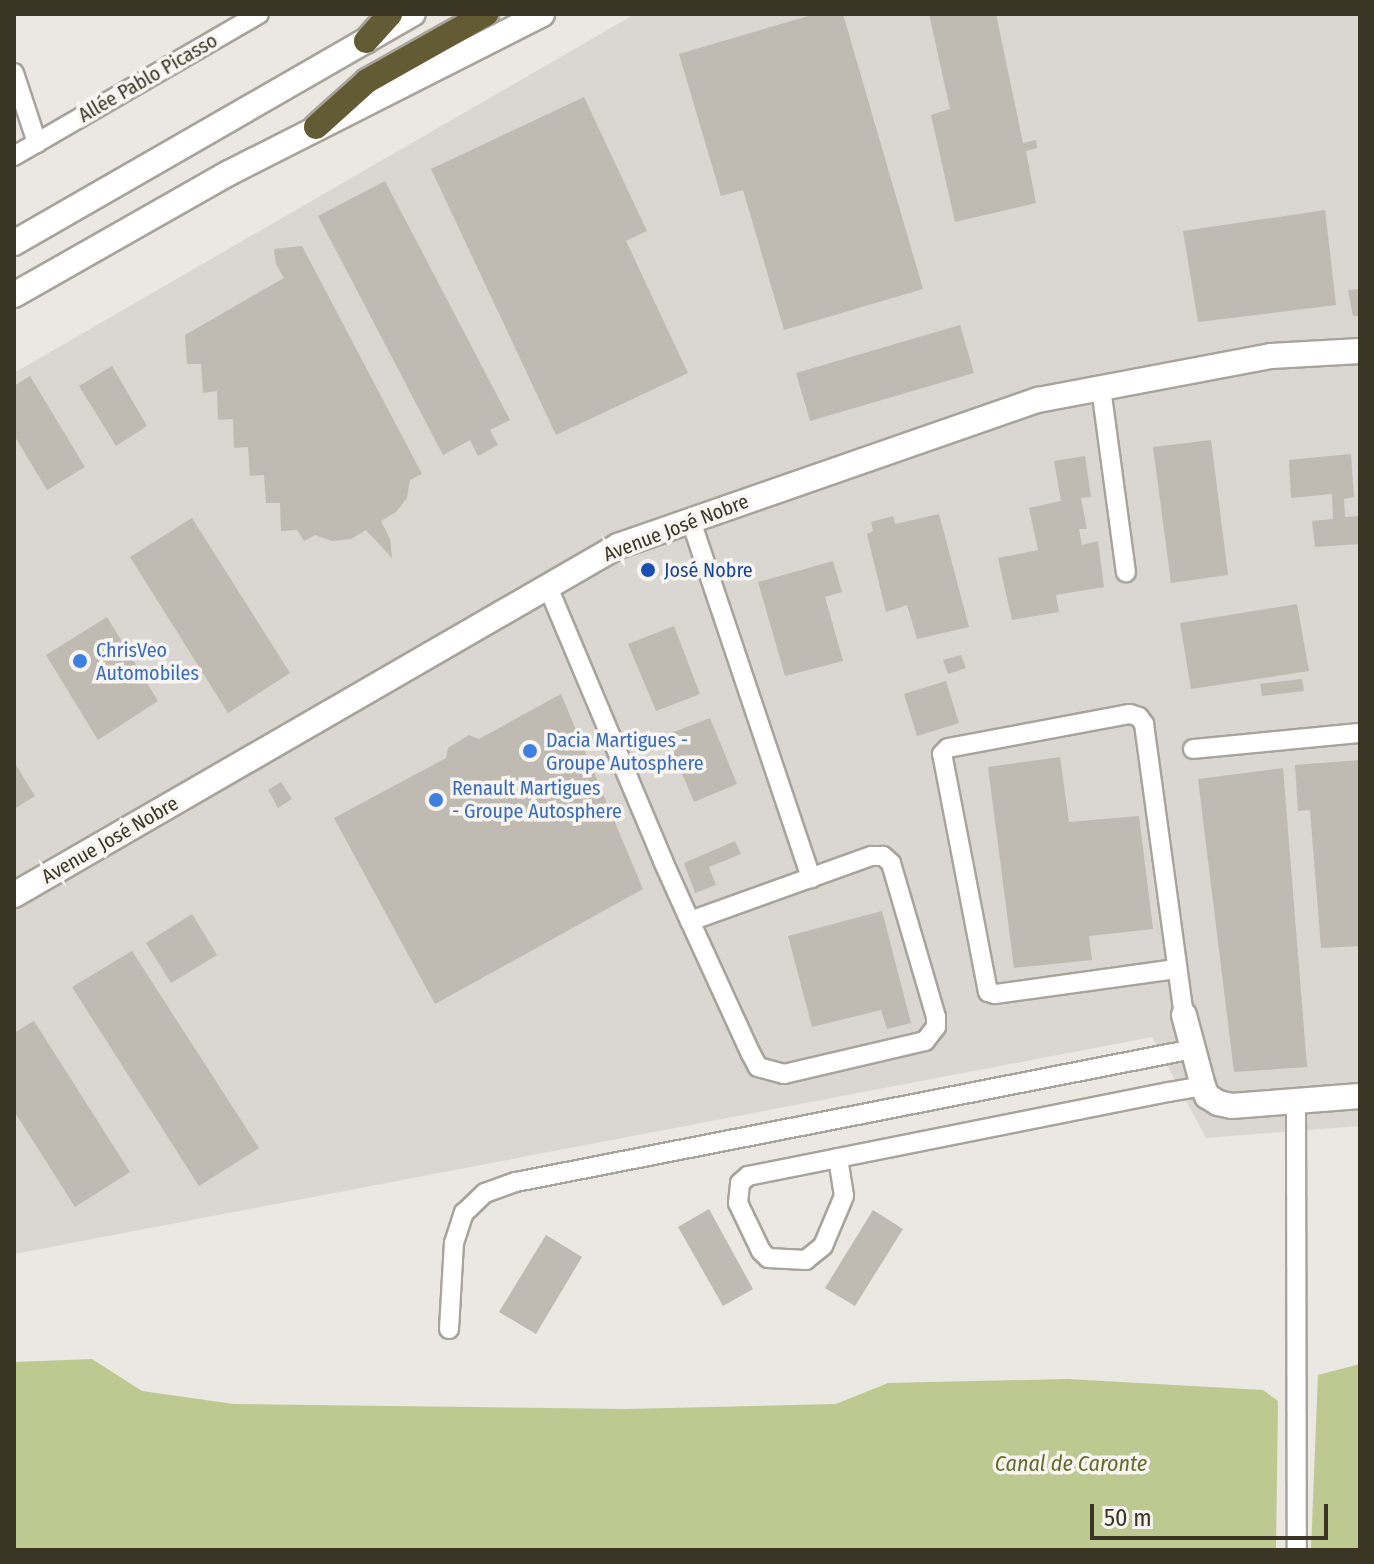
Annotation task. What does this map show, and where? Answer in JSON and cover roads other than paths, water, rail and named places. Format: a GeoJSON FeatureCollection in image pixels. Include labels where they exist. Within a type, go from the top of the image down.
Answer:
{"type":"FeatureCollection","features":[{"type":"Feature","properties":{"kind":"highway"},"geometry":{"type":"LineString","coordinates":[[366,41],[390,14]]}},
{"type":"Feature","properties":{"kind":"highway"},"geometry":{"type":"LineString","coordinates":[[316,127],[367,81],[486,14]]}},
{"type":"Feature","properties":{"kind":"street"},"geometry":{"type":"LineString","coordinates":[[14,243],[413,14]]}},
{"type":"Feature","properties":{"kind":"street"},"geometry":{"type":"LineString","coordinates":[[14,295],[316,127],[542,14]]}},
{"type":"Feature","properties":{"kind":"street","name":"Avenue José Nobre"},"geometry":{"type":"LineString","coordinates":[[14,895],[618,546],[1038,400],[1271,356],[1360,351]]}},
{"type":"Feature","properties":{"kind":"street"},"geometry":{"type":"LineString","coordinates":[[1184,1015],[1207,1096],[1232,1106],[1360,1096]]}},
{"type":"Feature","properties":{"kind":"lane","name":"Allée Pablo Picasso"},"geometry":{"type":"LineString","coordinates":[[14,156],[259,14]]}},
{"type":"Feature","properties":{"kind":"lane"},"geometry":{"type":"LineString","coordinates":[[14,73],[37,143]]}},
{"type":"Feature","properties":{"kind":"lane"},"geometry":{"type":"LineString","coordinates":[[1101,388],[1126,572]]}},
{"type":"Feature","properties":{"kind":"lane"},"geometry":{"type":"LineString","coordinates":[[691,521],[811,878]]}},
{"type":"Feature","properties":{"kind":"lane"},"geometry":{"type":"LineString","coordinates":[[548,587],[690,921],[758,1067],[784,1074],[925,1041],[936,1027],[936,1017],[891,863],[883,856],[871,856],[690,921]]}},
{"type":"Feature","properties":{"kind":"lane"},"geometry":{"type":"LineString","coordinates":[[1176,969],[995,994],[988,992],[942,754],[948,748],[1130,714],[1139,717],[1144,724],[1184,1015]]}},
{"type":"Feature","properties":{"kind":"lane"},"geometry":{"type":"LineString","coordinates":[[1193,749],[1360,733]]}},
{"type":"Feature","properties":{"kind":"lane"},"geometry":{"type":"LineString","coordinates":[[449,1329],[454,1243],[464,1213],[485,1193],[516,1182],[1193,1049]]}},
{"type":"Feature","properties":{"kind":"lane"},"geometry":{"type":"LineString","coordinates":[[838,1158],[844,1196],[823,1246],[816,1255],[806,1260],[768,1258],[761,1251],[738,1203],[740,1183],[748,1176],[838,1158],[1203,1086]]}},
{"type":"Feature","properties":{"kind":"lane"},"geometry":{"type":"LineString","coordinates":[[1296,1103],[1297,1550]]}},
{"type":"Feature","properties":{"kind":"water","name":"Canal de Caronte"},"geometry":{"type":"Polygon","coordinates":[[[92,1359],[142,1391],[234,1404],[626,1409],[836,1404],[888,1383],[1068,1379],[1263,1390],[1278,1401],[1276,1550],[14,1550],[14,1362],[92,1359]]]}},
{"type":"Feature","properties":{"kind":"water"},"geometry":{"type":"Polygon","coordinates":[[[1360,1364],[1360,1550],[1311,1550],[1318,1375],[1360,1364]]]}},
{"type":"Feature","properties":{"kind":"place","name":"José Nobre"},"geometry":{"type":"Point","coordinates":[648,570]}},
{"type":"Feature","properties":{"kind":"place","name":"ChrisVeo Automobiles"},"geometry":{"type":"Point","coordinates":[80,661]}},
{"type":"Feature","properties":{"kind":"place","name":"Dacia Martigues - Groupe Autosphere"},"geometry":{"type":"Point","coordinates":[530,751]}},
{"type":"Feature","properties":{"kind":"place","name":"Renault Martigues - Groupe Autosphere"},"geometry":{"type":"Point","coordinates":[436,800]}}]}
